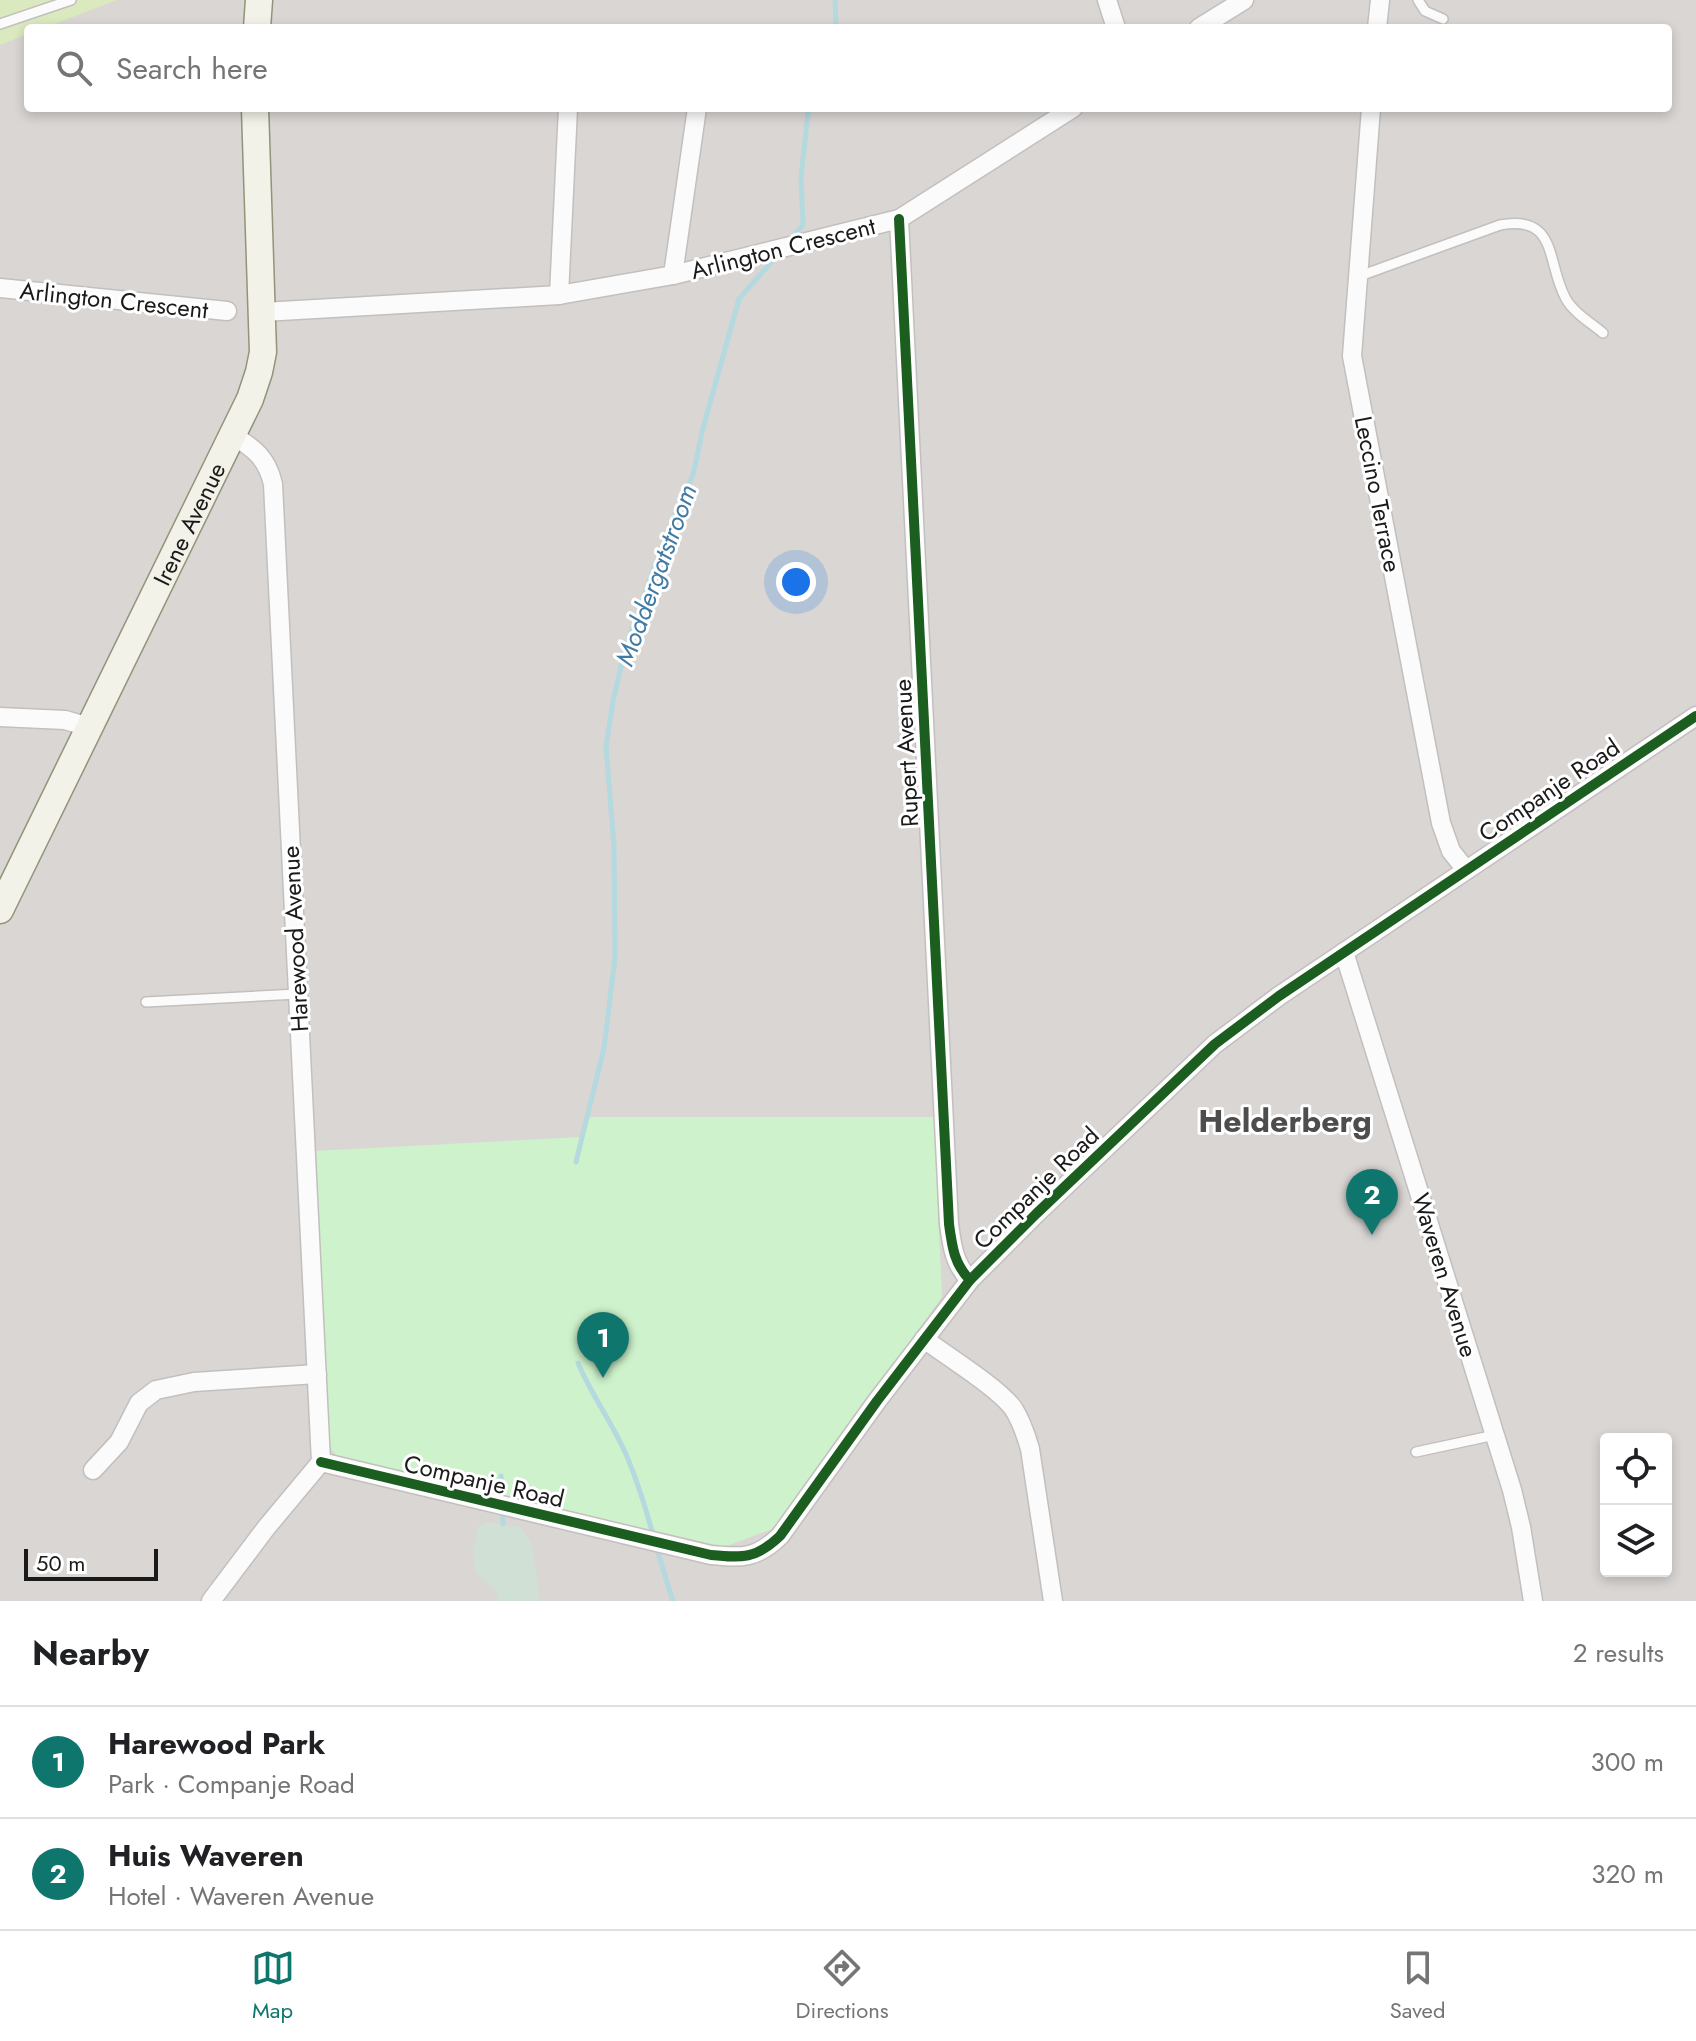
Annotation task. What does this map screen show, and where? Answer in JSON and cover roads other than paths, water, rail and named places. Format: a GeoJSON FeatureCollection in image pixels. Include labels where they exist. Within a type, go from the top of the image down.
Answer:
{"type":"FeatureCollection","features":[{"type":"Feature","properties":{"kind":"street"},"geometry":{"type":"LineString","coordinates":[[257,24],[259,0]]}},
{"type":"Feature","properties":{"kind":"street"},"geometry":{"type":"LineString","coordinates":[[1107,0],[1115,24]]}},
{"type":"Feature","properties":{"kind":"street"},"geometry":{"type":"LineString","coordinates":[[1205,24],[1244,0]]}},
{"type":"Feature","properties":{"kind":"street"},"geometry":{"type":"LineString","coordinates":[[1377,24],[1380,0]]}},
{"type":"Feature","properties":{"kind":"street","name":"Irene Avenue"},"geometry":{"type":"LineString","coordinates":[[0,910],[232,435],[259,372],[263,312],[255,112]]}},
{"type":"Feature","properties":{"kind":"street"},"geometry":{"type":"LineString","coordinates":[[559,295],[568,112]]}},
{"type":"Feature","properties":{"kind":"street"},"geometry":{"type":"LineString","coordinates":[[673,275],[696,112]]}},
{"type":"Feature","properties":{"kind":"street","name":"Arlington Crescent"},"geometry":{"type":"LineString","coordinates":[[263,312],[559,295],[673,275],[899,219],[1067,112]]}},
{"type":"Feature","properties":{"kind":"street","name":"Leccino Terrace"},"geometry":{"type":"LineString","coordinates":[[1371,112],[1352,356],[1441,823],[1451,851],[1466,870]]}},
{"type":"Feature","properties":{"kind":"street","name":"Rupert Avenue"},"geometry":{"type":"LineString","coordinates":[[899,219],[949,1224],[954,1256],[970,1280]]}},
{"type":"Feature","properties":{"kind":"street","name":"Arlington Crescent"},"geometry":{"type":"LineString","coordinates":[[0,288],[227,311]]}},
{"type":"Feature","properties":{"kind":"street","name":"Harewood Avenue"},"geometry":{"type":"LineString","coordinates":[[232,435],[260,453],[269,468],[273,484],[321,1462]]}},
{"type":"Feature","properties":{"kind":"street","name":"Companje Road"},"geometry":{"type":"LineString","coordinates":[[321,1462],[711,1555],[751,1556],[766,1549],[780,1536],[970,1280],[1215,1044],[1242,1021],[1696,716]]}},
{"type":"Feature","properties":{"kind":"street"},"geometry":{"type":"LineString","coordinates":[[0,717],[65,720],[89,727]]}},
{"type":"Feature","properties":{"kind":"street","name":"Waveren Avenue"},"geometry":{"type":"LineString","coordinates":[[1344,952],[1495,1435],[1521,1527],[1533,1601]]}},
{"type":"Feature","properties":{"kind":"street"},"geometry":{"type":"LineString","coordinates":[[924,1339],[1000,1395],[1013,1408],[1023,1428],[1030,1449],[1053,1601]]}},
{"type":"Feature","properties":{"kind":"street"},"geometry":{"type":"LineString","coordinates":[[93,1470],[119,1442],[139,1403],[156,1390],[194,1382],[317,1374]]}},
{"type":"Feature","properties":{"kind":"street"},"geometry":{"type":"LineString","coordinates":[[211,1601],[321,1462]]}},
{"type":"Feature","properties":{"kind":"lane"},"geometry":{"type":"LineString","coordinates":[[0,24],[71,0]]}},
{"type":"Feature","properties":{"kind":"lane"},"geometry":{"type":"LineString","coordinates":[[1418,0],[1425,11],[1443,19]]}},
{"type":"Feature","properties":{"kind":"lane"},"geometry":{"type":"LineString","coordinates":[[1357,277],[1500,225],[1521,222],[1532,225],[1546,239],[1564,296],[1603,333]]}},
{"type":"Feature","properties":{"kind":"lane"},"geometry":{"type":"LineString","coordinates":[[146,1002],[297,994]]}},
{"type":"Feature","properties":{"kind":"lane"},"geometry":{"type":"LineString","coordinates":[[1416,1452],[1495,1435]]}},
{"type":"Feature","properties":{"kind":"waterway","name":"Moddergatstroom"},"geometry":{"type":"LineString","coordinates":[[835,0],[836,24]]}},
{"type":"Feature","properties":{"kind":"waterway","name":"Moddergatstroom"},"geometry":{"type":"LineString","coordinates":[[792,238],[803,225],[801,177],[809,112]]}},
{"type":"Feature","properties":{"kind":"waterway","name":"Moddergatstroom"},"geometry":{"type":"LineString","coordinates":[[576,1162],[604,1048],[615,958],[614,846],[606,747],[613,701],[626,645],[664,540],[693,475],[739,299],[777,255]]}},
{"type":"Feature","properties":{"kind":"waterway"},"geometry":{"type":"LineString","coordinates":[[578,1363],[632,1470],[673,1601]]}},
{"type":"Feature","properties":{"kind":"waterway"},"geometry":{"type":"LineString","coordinates":[[501,1476],[503,1524]]}},
{"type":"Feature","properties":{"kind":"place","name":"Huis Waveren"},"geometry":{"type":"Point","coordinates":[1372,1235]}},
{"type":"Feature","properties":{"kind":"place","name":"Harewood Park"},"geometry":{"type":"Point","coordinates":[603,1378]}},
{"type":"Feature","properties":{"kind":"district","name":"Helderberg"},"geometry":{"type":"Point","coordinates":[1285,1121]}}]}
